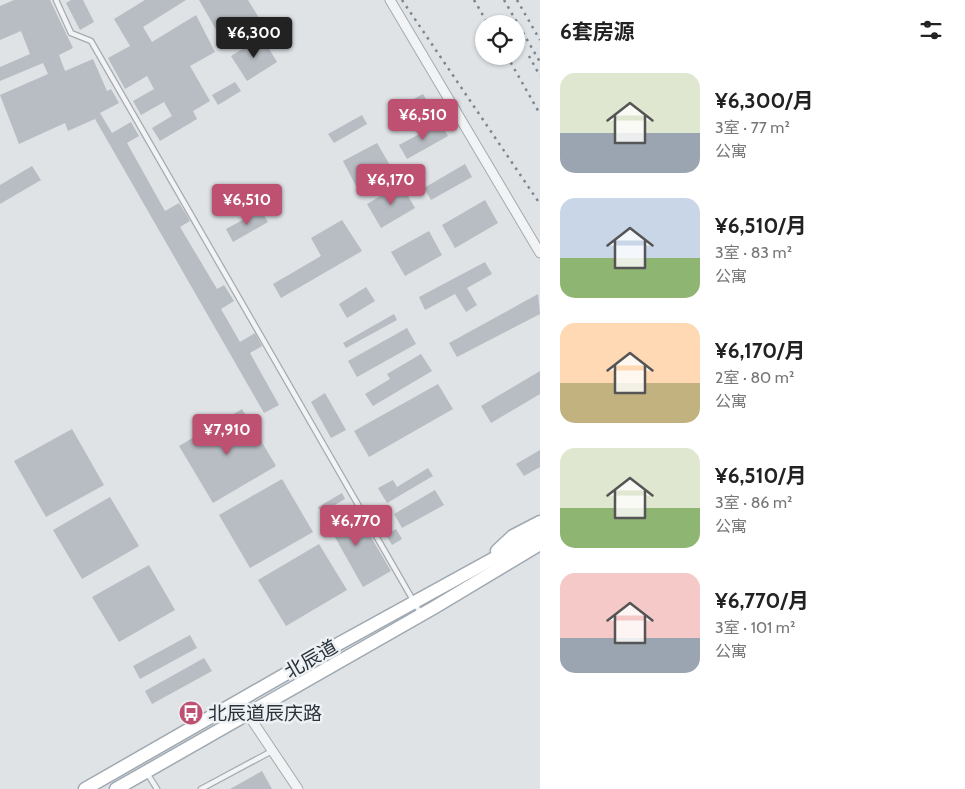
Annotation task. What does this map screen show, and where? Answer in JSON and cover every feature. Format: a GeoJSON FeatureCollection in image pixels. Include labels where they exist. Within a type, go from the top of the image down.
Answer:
{"type":"FeatureCollection","features":[{"type":"Feature","properties":{"kind":"main road"},"geometry":{"type":"LineString","coordinates":[[487,568],[513,536],[540,522]]}},
{"type":"Feature","properties":{"kind":"main road","name":"北辰道"},"geometry":{"type":"LineString","coordinates":[[116,789],[422,615],[487,568],[540,533]]}},
{"type":"Feature","properties":{"kind":"main road","name":"北辰道"},"geometry":{"type":"LineString","coordinates":[[85,789],[414,601],[540,544]]}},
{"type":"Feature","properties":{"kind":"main road"},"geometry":{"type":"LineString","coordinates":[[487,568],[540,554]]}},
{"type":"Feature","properties":{"kind":"street"},"geometry":{"type":"LineString","coordinates":[[390,0],[540,253]]}},
{"type":"Feature","properties":{"kind":"street"},"geometry":{"type":"LineString","coordinates":[[237,702],[271,752],[293,789]]}},
{"type":"Feature","properties":{"kind":"street"},"geometry":{"type":"LineString","coordinates":[[271,752],[298,789]]}},
{"type":"Feature","properties":{"kind":"lane"},"geometry":{"type":"LineString","coordinates":[[56,0],[71,33],[91,41],[422,615]]}},
{"type":"Feature","properties":{"kind":"lane"},"geometry":{"type":"LineString","coordinates":[[201,789],[271,752]]}},
{"type":"Feature","properties":{"kind":"lane"},"geometry":{"type":"LineString","coordinates":[[146,772],[157,789]]}},
{"type":"Feature","properties":{"kind":"building"},"geometry":{"type":"Polygon","coordinates":[[[14,0],[50,0],[73,48],[59,55],[65,71],[93,59],[107,91],[111,89],[119,103],[100,113],[112,133],[131,122],[139,136],[127,143],[165,211],[179,203],[186,214],[190,221],[180,227],[217,289],[224,285],[234,301],[221,309],[240,342],[255,333],[262,346],[250,353],[279,405],[264,413],[95,119],[68,131],[65,123],[19,144],[0,95],[48,74],[43,63],[0,81],[0,67],[30,54],[21,31],[0,40],[0,6],[14,0]]]}},
{"type":"Feature","properties":{"kind":"building"},"geometry":{"type":"Polygon","coordinates":[[[71,0],[83,0],[94,22],[80,30],[66,3],[71,0]]]}},
{"type":"Feature","properties":{"kind":"building"},"geometry":{"type":"Polygon","coordinates":[[[145,0],[186,0],[143,27],[152,42],[196,15],[215,52],[190,66],[210,101],[193,111],[197,119],[160,141],[152,128],[172,116],[164,102],[141,115],[133,101],[154,89],[147,76],[125,89],[108,58],[130,46],[114,19],[145,0]]]}},
{"type":"Feature","properties":{"kind":"building"},"geometry":{"type":"Polygon","coordinates":[[[199,0],[248,0],[259,18],[222,40],[199,0]]]}},
{"type":"Feature","properties":{"kind":"building"},"geometry":{"type":"Polygon","coordinates":[[[262,37],[277,62],[247,81],[231,56],[262,37]]]}},
{"type":"Feature","properties":{"kind":"building"},"geometry":{"type":"Polygon","coordinates":[[[235,82],[241,91],[218,105],[212,95],[235,82]]]}},
{"type":"Feature","properties":{"kind":"building"},"geometry":{"type":"Polygon","coordinates":[[[423,94],[429,104],[399,121],[396,116],[409,108],[406,103],[423,94]]]}},
{"type":"Feature","properties":{"kind":"building"},"geometry":{"type":"Polygon","coordinates":[[[362,115],[367,124],[334,143],[328,134],[362,115]]]}},
{"type":"Feature","properties":{"kind":"building"},"geometry":{"type":"Polygon","coordinates":[[[440,123],[448,136],[407,159],[399,145],[440,123]]]}},
{"type":"Feature","properties":{"kind":"building"},"geometry":{"type":"Polygon","coordinates":[[[377,143],[391,167],[356,186],[343,161],[377,143]]]}},
{"type":"Feature","properties":{"kind":"building"},"geometry":{"type":"Polygon","coordinates":[[[465,164],[472,177],[431,200],[424,188],[465,164]]]}},
{"type":"Feature","properties":{"kind":"building"},"geometry":{"type":"Polygon","coordinates":[[[32,166],[41,180],[0,204],[0,185],[32,166]]]}},
{"type":"Feature","properties":{"kind":"building"},"geometry":{"type":"Polygon","coordinates":[[[401,184],[415,208],[381,228],[367,204],[401,184]]]}},
{"type":"Feature","properties":{"kind":"building"},"geometry":{"type":"Polygon","coordinates":[[[485,200],[498,223],[455,248],[442,225],[485,200]]]}},
{"type":"Feature","properties":{"kind":"building"},"geometry":{"type":"Polygon","coordinates":[[[261,210],[268,222],[233,242],[226,229],[261,210]]]}},
{"type":"Feature","properties":{"kind":"building"},"geometry":{"type":"Polygon","coordinates":[[[342,220],[362,251],[281,298],[273,284],[321,256],[311,238],[342,220]]]}},
{"type":"Feature","properties":{"kind":"building"},"geometry":{"type":"Polygon","coordinates":[[[429,231],[442,255],[405,276],[391,252],[429,231]]]}},
{"type":"Feature","properties":{"kind":"building"},"geometry":{"type":"Polygon","coordinates":[[[485,262],[492,274],[467,288],[477,305],[466,312],[455,294],[425,310],[419,297],[485,262]]]}},
{"type":"Feature","properties":{"kind":"building"},"geometry":{"type":"Polygon","coordinates":[[[366,287],[375,301],[347,318],[339,304],[366,287]]]}},
{"type":"Feature","properties":{"kind":"building"},"geometry":{"type":"Polygon","coordinates":[[[538,294],[540,314],[457,357],[449,343],[538,294]]]}},
{"type":"Feature","properties":{"kind":"building"},"geometry":{"type":"Polygon","coordinates":[[[394,314],[397,320],[346,348],[343,343],[394,314]]]}},
{"type":"Feature","properties":{"kind":"building"},"geometry":{"type":"Polygon","coordinates":[[[407,328],[416,344],[357,377],[348,361],[407,328]]]}},
{"type":"Feature","properties":{"kind":"building"},"geometry":{"type":"Polygon","coordinates":[[[421,354],[432,371],[373,406],[365,394],[390,379],[387,374],[421,354]]]}},
{"type":"Feature","properties":{"kind":"building"},"geometry":{"type":"Polygon","coordinates":[[[540,371],[540,394],[491,423],[481,406],[540,371]]]}},
{"type":"Feature","properties":{"kind":"building"},"geometry":{"type":"Polygon","coordinates":[[[438,384],[453,409],[369,457],[354,431],[438,384]]]}},
{"type":"Feature","properties":{"kind":"building"},"geometry":{"type":"Polygon","coordinates":[[[325,393],[346,430],[331,438],[311,402],[325,393]]]}},
{"type":"Feature","properties":{"kind":"building"},"geometry":{"type":"Polygon","coordinates":[[[242,409],[276,466],[213,503],[179,446],[242,409]]]}},
{"type":"Feature","properties":{"kind":"building"},"geometry":{"type":"Polygon","coordinates":[[[72,429],[104,485],[46,517],[14,461],[72,429]]]}},
{"type":"Feature","properties":{"kind":"building"},"geometry":{"type":"Polygon","coordinates":[[[540,450],[540,467],[524,476],[516,464],[540,450]]]}},
{"type":"Feature","properties":{"kind":"building"},"geometry":{"type":"Polygon","coordinates":[[[428,468],[433,476],[387,503],[378,488],[393,480],[397,487],[428,468]]]}},
{"type":"Feature","properties":{"kind":"building"},"geometry":{"type":"Polygon","coordinates":[[[282,479],[313,532],[250,568],[219,515],[282,479]]]}},
{"type":"Feature","properties":{"kind":"building"},"geometry":{"type":"Polygon","coordinates":[[[435,490],[444,505],[402,528],[394,514],[435,490]]]}},
{"type":"Feature","properties":{"kind":"building"},"geometry":{"type":"Polygon","coordinates":[[[342,493],[345,499],[328,509],[337,524],[345,518],[357,539],[368,532],[391,571],[363,587],[318,507],[342,493]]]}},
{"type":"Feature","properties":{"kind":"building"},"geometry":{"type":"Polygon","coordinates":[[[110,497],[139,546],[82,579],[53,530],[110,497]]]}},
{"type":"Feature","properties":{"kind":"building"},"geometry":{"type":"Polygon","coordinates":[[[396,529],[402,539],[392,545],[386,535],[396,529]]]}},
{"type":"Feature","properties":{"kind":"building"},"geometry":{"type":"Polygon","coordinates":[[[319,544],[347,590],[286,626],[258,580],[319,544]]]}},
{"type":"Feature","properties":{"kind":"building"},"geometry":{"type":"Polygon","coordinates":[[[149,565],[175,610],[119,642],[92,597],[149,565]]]}},
{"type":"Feature","properties":{"kind":"building"},"geometry":{"type":"Polygon","coordinates":[[[190,635],[197,648],[140,679],[133,666],[190,635]]]}},
{"type":"Feature","properties":{"kind":"building"},"geometry":{"type":"Polygon","coordinates":[[[204,658],[212,671],[152,704],[145,691],[204,658]]]}},
{"type":"Feature","properties":{"kind":"building"},"geometry":{"type":"Polygon","coordinates":[[[262,771],[272,789],[230,789],[262,771]]]}},
{"type":"Feature","properties":{"kind":"railway"},"geometry":{"type":"LineString","coordinates":[[402,0],[540,204]]}},
{"type":"Feature","properties":{"kind":"railway"},"geometry":{"type":"LineString","coordinates":[[474,0],[483,15]]}},
{"type":"Feature","properties":{"kind":"railway"},"geometry":{"type":"LineString","coordinates":[[504,0],[540,62]]}},
{"type":"Feature","properties":{"kind":"railway"},"geometry":{"type":"LineString","coordinates":[[517,0],[540,40]]}},
{"type":"Feature","properties":{"kind":"railway"},"geometry":{"type":"LineString","coordinates":[[529,56],[540,76]]}},
{"type":"Feature","properties":{"kind":"railway"},"geometry":{"type":"LineString","coordinates":[[512,65],[540,114]]}},
{"type":"Feature","properties":{"kind":"place","name":"北辰道辰庆路"},"geometry":{"type":"Point","coordinates":[191,713]}}]}
